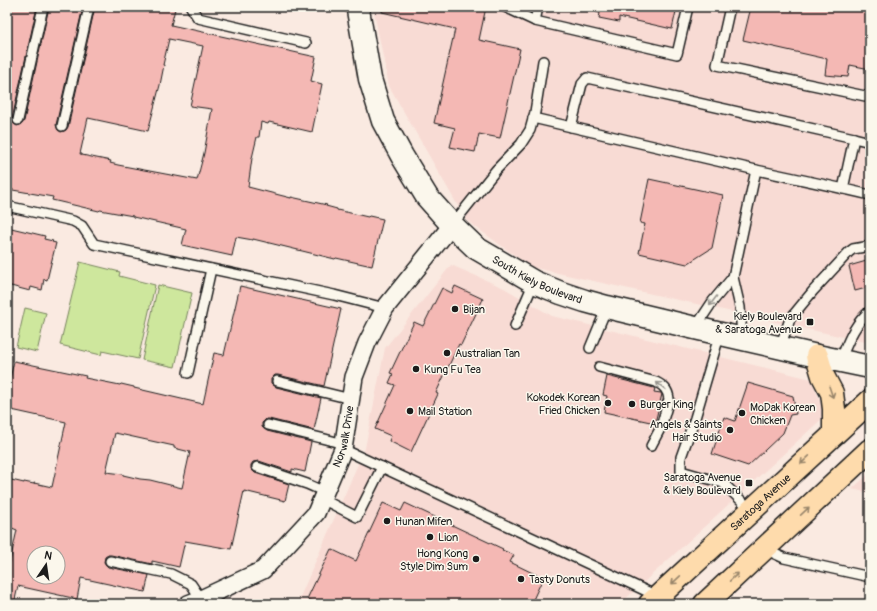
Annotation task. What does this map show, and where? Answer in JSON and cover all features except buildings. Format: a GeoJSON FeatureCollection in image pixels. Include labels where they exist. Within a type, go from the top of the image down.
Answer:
{"type":"FeatureCollection","features":[{"type":"Feature","properties":{"kind":"main road","name":"South Kiely Boulevard"},"geometry":{"type":"LineString","coordinates":[[359,7],[358,10],[370,79],[383,121],[402,156],[428,198],[452,225],[476,248],[534,282],[561,293],[606,307],[816,356],[870,367]]}},
{"type":"Feature","properties":{"kind":"main road"},"geometry":{"type":"LineString","coordinates":[[816,356],[823,376],[832,393],[834,409],[834,434]]}},
{"type":"Feature","properties":{"kind":"main road","name":"Saratoga Avenue"},"geometry":{"type":"LineString","coordinates":[[654,600],[870,401]]}},
{"type":"Feature","properties":{"kind":"main road"},"geometry":{"type":"LineString","coordinates":[[713,602],[764,550],[868,454]]}},
{"type":"Feature","properties":{"kind":"street","name":"Norwalk Drive"},"geometry":{"type":"LineString","coordinates":[[195,601],[263,570],[316,513],[343,447],[354,377],[367,343],[385,308],[452,225]]}},
{"type":"Feature","properties":{"kind":"lane"},"geometry":{"type":"LineString","coordinates":[[18,120],[43,7]]}},
{"type":"Feature","properties":{"kind":"lane"},"geometry":{"type":"LineString","coordinates":[[62,126],[89,7]]}},
{"type":"Feature","properties":{"kind":"lane"},"geometry":{"type":"LineString","coordinates":[[192,7],[198,18],[306,43]]}},
{"type":"Feature","properties":{"kind":"lane"},"geometry":{"type":"LineString","coordinates":[[505,7],[535,21],[677,54],[688,7]]}},
{"type":"Feature","properties":{"kind":"lane"},"geometry":{"type":"LineString","coordinates":[[535,21],[538,7]]}},
{"type":"Feature","properties":{"kind":"lane"},"geometry":{"type":"LineString","coordinates":[[730,7],[717,65],[870,97]]}},
{"type":"Feature","properties":{"kind":"lane"},"geometry":{"type":"LineString","coordinates":[[452,225],[496,170],[521,144],[530,130],[543,61]]}},
{"type":"Feature","properties":{"kind":"lane"},"geometry":{"type":"LineString","coordinates":[[571,127],[582,84],[587,78],[870,142]]}},
{"type":"Feature","properties":{"kind":"lane"},"geometry":{"type":"LineString","coordinates":[[533,118],[870,195]]}},
{"type":"Feature","properties":{"kind":"lane"},"geometry":{"type":"LineString","coordinates":[[843,188],[854,138]]}},
{"type":"Feature","properties":{"kind":"lane"},"geometry":{"type":"LineString","coordinates":[[742,338],[740,307],[734,277],[756,170]]}},
{"type":"Feature","properties":{"kind":"lane"},"geometry":{"type":"LineString","coordinates":[[7,206],[74,221],[82,226],[94,244],[334,295],[385,308]]}},
{"type":"Feature","properties":{"kind":"lane"},"geometry":{"type":"LineString","coordinates":[[780,347],[790,319],[818,285],[848,252],[854,249],[870,246]]}},
{"type":"Feature","properties":{"kind":"lane"},"geometry":{"type":"LineString","coordinates":[[188,373],[211,269]]}},
{"type":"Feature","properties":{"kind":"lane"},"geometry":{"type":"LineString","coordinates":[[695,328],[713,301],[734,277]]}},
{"type":"Feature","properties":{"kind":"lane"},"geometry":{"type":"LineString","coordinates":[[515,326],[534,282]]}},
{"type":"Feature","properties":{"kind":"lane"},"geometry":{"type":"LineString","coordinates":[[590,348],[606,307]]}},
{"type":"Feature","properties":{"kind":"lane"},"geometry":{"type":"LineString","coordinates":[[840,361],[852,332],[870,311]]}},
{"type":"Feature","properties":{"kind":"lane"},"geometry":{"type":"LineString","coordinates":[[720,333],[682,457],[681,471],[723,483],[751,510]]}},
{"type":"Feature","properties":{"kind":"lane"},"geometry":{"type":"LineString","coordinates":[[599,367],[656,382],[661,384],[666,389],[669,399],[661,427],[651,446]]}},
{"type":"Feature","properties":{"kind":"lane"},"geometry":{"type":"LineString","coordinates":[[277,381],[351,399]]}},
{"type":"Feature","properties":{"kind":"lane"},"geometry":{"type":"LineString","coordinates":[[268,425],[325,439],[343,447],[654,600]]}},
{"type":"Feature","properties":{"kind":"lane"},"geometry":{"type":"LineString","coordinates":[[258,467],[307,484],[358,517],[382,467]]}},
{"type":"Feature","properties":{"kind":"lane"},"geometry":{"type":"LineString","coordinates":[[764,550],[784,558],[870,577]]}},
{"type":"Feature","properties":{"kind":"lane"},"geometry":{"type":"LineString","coordinates":[[110,561],[171,574],[191,584],[195,601]]}},
{"type":"Feature","properties":{"kind":"shaded area"},"geometry":{"type":"Polygon","coordinates":[[[373,7],[870,7],[870,343],[531,267],[466,220],[389,86],[373,7]]]}},
{"type":"Feature","properties":{"kind":"shaded area"},"geometry":{"type":"Polygon","coordinates":[[[451,265],[504,288],[552,316],[811,379],[826,415],[620,604],[297,604],[365,448],[385,348],[451,265]]]}},
{"type":"Feature","properties":{"kind":"shaded area"},"geometry":{"type":"Polygon","coordinates":[[[870,473],[870,493],[852,489],[870,473]]]}},
{"type":"Feature","properties":{"kind":"green space"},"geometry":{"type":"Polygon","coordinates":[[[80,262],[120,272],[119,276],[155,285],[138,359],[102,351],[101,355],[60,345],[80,262]]]}},
{"type":"Feature","properties":{"kind":"green space"},"geometry":{"type":"Polygon","coordinates":[[[158,285],[192,293],[175,367],[142,360],[158,285]]]}},
{"type":"Feature","properties":{"kind":"green space"},"geometry":{"type":"Polygon","coordinates":[[[25,308],[46,313],[37,352],[16,347],[25,308]]]}},
{"type":"Feature","properties":{"kind":"place","name":"Bijan"},"geometry":{"type":"Point","coordinates":[455,309]}},
{"type":"Feature","properties":{"kind":"place","name":"Kiely Boulevard & Saratoga Avenue"},"geometry":{"type":"Point","coordinates":[810,322]}},
{"type":"Feature","properties":{"kind":"place","name":"Australian Tan"},"geometry":{"type":"Point","coordinates":[447,353]}},
{"type":"Feature","properties":{"kind":"place","name":"Kung Fu Tea"},"geometry":{"type":"Point","coordinates":[416,369]}},
{"type":"Feature","properties":{"kind":"place","name":"Kokodek Korean Fried Chicken"},"geometry":{"type":"Point","coordinates":[608,403]}},
{"type":"Feature","properties":{"kind":"place","name":"Burger King"},"geometry":{"type":"Point","coordinates":[632,404]}},
{"type":"Feature","properties":{"kind":"place","name":"Mail Station"},"geometry":{"type":"Point","coordinates":[410,411]}},
{"type":"Feature","properties":{"kind":"place","name":"MoDak Korean Chicken"},"geometry":{"type":"Point","coordinates":[742,413]}},
{"type":"Feature","properties":{"kind":"place","name":"Angels & Saints Hair Studio"},"geometry":{"type":"Point","coordinates":[730,430]}},
{"type":"Feature","properties":{"kind":"place","name":"Saratoga Avenue & Kiely Boulevard"},"geometry":{"type":"Point","coordinates":[749,483]}},
{"type":"Feature","properties":{"kind":"place","name":"Hunan Mifen"},"geometry":{"type":"Point","coordinates":[387,521]}},
{"type":"Feature","properties":{"kind":"place","name":"Lion"},"geometry":{"type":"Point","coordinates":[430,537]}},
{"type":"Feature","properties":{"kind":"place","name":"Hong Kong Style Dim Sum"},"geometry":{"type":"Point","coordinates":[476,559]}},
{"type":"Feature","properties":{"kind":"place","name":"Tasty Donuts"},"geometry":{"type":"Point","coordinates":[521,579]}}]}
